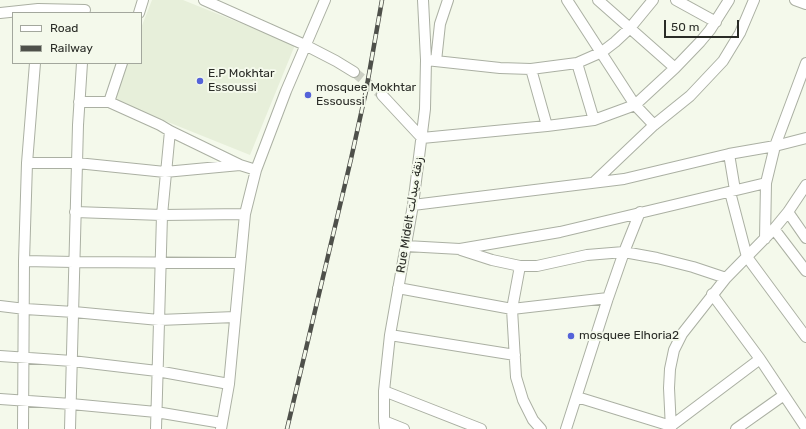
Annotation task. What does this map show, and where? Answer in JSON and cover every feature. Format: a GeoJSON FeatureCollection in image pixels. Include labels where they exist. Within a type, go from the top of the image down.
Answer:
{"type":"FeatureCollection","features":[{"type":"Feature","properties":{"kind":"street"},"geometry":{"type":"LineString","coordinates":[[139,12],[143,0]]}},
{"type":"Feature","properties":{"kind":"street"},"geometry":{"type":"LineString","coordinates":[[204,0],[305,44],[354,72]]}},
{"type":"Feature","properties":{"kind":"street"},"geometry":{"type":"LineString","coordinates":[[0,399],[156,412],[221,426],[229,384],[245,214],[256,170],[305,44],[325,0]]}},
{"type":"Feature","properties":{"kind":"street","name":"Rue Midelt زنقة ميدلت"},"geometry":{"type":"LineString","coordinates":[[385,425],[384,392],[390,335],[413,205],[422,138],[426,83],[431,61],[423,0]]}},
{"type":"Feature","properties":{"kind":"street"},"geometry":{"type":"LineString","coordinates":[[448,0],[440,24],[431,61],[500,68],[531,69],[577,63],[602,52],[630,28],[653,0]]}},
{"type":"Feature","properties":{"kind":"street"},"geometry":{"type":"LineString","coordinates":[[567,0],[635,105],[654,125]]}},
{"type":"Feature","properties":{"kind":"street"},"geometry":{"type":"LineString","coordinates":[[598,0],[675,68]]}},
{"type":"Feature","properties":{"kind":"street"},"geometry":{"type":"LineString","coordinates":[[676,0],[716,22]]}},
{"type":"Feature","properties":{"kind":"street"},"geometry":{"type":"LineString","coordinates":[[382,95],[422,138],[594,120],[635,105],[675,68],[700,42],[716,22],[729,0]]}},
{"type":"Feature","properties":{"kind":"street"},"geometry":{"type":"LineString","coordinates":[[593,183],[654,125],[690,96],[723,61],[740,33],[754,0]]}},
{"type":"Feature","properties":{"kind":"street"},"geometry":{"type":"LineString","coordinates":[[795,0],[806,4]]}},
{"type":"Feature","properties":{"kind":"street"},"geometry":{"type":"LineString","coordinates":[[0,13],[38,7],[85,8]]}},
{"type":"Feature","properties":{"kind":"street"},"geometry":{"type":"LineString","coordinates":[[577,63],[594,120]]}},
{"type":"Feature","properties":{"kind":"street"},"geometry":{"type":"LineString","coordinates":[[765,239],[766,184],[776,146],[806,63]]}},
{"type":"Feature","properties":{"kind":"street"},"geometry":{"type":"LineString","coordinates":[[23,429],[25,310],[24,261],[27,163],[36,64]]}},
{"type":"Feature","properties":{"kind":"street"},"geometry":{"type":"LineString","coordinates":[[70,429],[74,312],[75,212],[82,64]]}},
{"type":"Feature","properties":{"kind":"street"},"geometry":{"type":"LineString","coordinates":[[109,102],[122,64]]}},
{"type":"Feature","properties":{"kind":"street"},"geometry":{"type":"LineString","coordinates":[[531,69],[547,126]]}},
{"type":"Feature","properties":{"kind":"street"},"geometry":{"type":"LineString","coordinates":[[79,102],[109,102],[160,125],[240,165],[256,170]]}},
{"type":"Feature","properties":{"kind":"street"},"geometry":{"type":"LineString","coordinates":[[156,429],[162,215],[170,131]]}},
{"type":"Feature","properties":{"kind":"street"},"geometry":{"type":"LineString","coordinates":[[413,205],[640,176],[729,154],[776,146],[806,138]]}},
{"type":"Feature","properties":{"kind":"street"},"geometry":{"type":"LineString","coordinates":[[729,154],[732,191],[747,257],[806,337]]}},
{"type":"Feature","properties":{"kind":"street"},"geometry":{"type":"LineString","coordinates":[[27,163],[77,163],[165,172],[240,165]]}},
{"type":"Feature","properties":{"kind":"street"},"geometry":{"type":"LineString","coordinates":[[406,246],[460,249],[560,232],[640,212],[766,184]]}},
{"type":"Feature","properties":{"kind":"street"},"geometry":{"type":"LineString","coordinates":[[671,428],[669,388],[670,369],[674,350],[682,334],[726,278],[774,229],[788,212],[806,185]]}},
{"type":"Feature","properties":{"kind":"street"},"geometry":{"type":"LineString","coordinates":[[75,212],[162,215],[245,214]]}},
{"type":"Feature","properties":{"kind":"street"},"geometry":{"type":"LineString","coordinates":[[566,429],[608,298],[640,212]]}},
{"type":"Feature","properties":{"kind":"street"},"geometry":{"type":"LineString","coordinates":[[788,212],[806,238]]}},
{"type":"Feature","properties":{"kind":"street"},"geometry":{"type":"LineString","coordinates":[[774,229],[806,271]]}},
{"type":"Feature","properties":{"kind":"street"},"geometry":{"type":"LineString","coordinates":[[460,249],[492,260],[520,266],[537,266],[587,255],[624,252],[657,258],[726,278]]}},
{"type":"Feature","properties":{"kind":"street"},"geometry":{"type":"LineString","coordinates":[[24,261],[240,263]]}},
{"type":"Feature","properties":{"kind":"street"},"geometry":{"type":"LineString","coordinates":[[520,266],[512,309],[516,377],[523,400],[533,420],[541,429]]}},
{"type":"Feature","properties":{"kind":"street"},"geometry":{"type":"LineString","coordinates":[[398,288],[512,309],[608,298]]}},
{"type":"Feature","properties":{"kind":"street"},"geometry":{"type":"LineString","coordinates":[[712,294],[760,360],[806,428]]}},
{"type":"Feature","properties":{"kind":"street"},"geometry":{"type":"LineString","coordinates":[[0,306],[25,310],[74,312],[159,320],[235,317]]}},
{"type":"Feature","properties":{"kind":"street"},"geometry":{"type":"LineString","coordinates":[[390,335],[515,355]]}},
{"type":"Feature","properties":{"kind":"street"},"geometry":{"type":"LineString","coordinates":[[0,356],[24,359],[72,361],[157,371],[229,384]]}},
{"type":"Feature","properties":{"kind":"street"},"geometry":{"type":"LineString","coordinates":[[671,428],[760,360]]}},
{"type":"Feature","properties":{"kind":"street"},"geometry":{"type":"LineString","coordinates":[[384,392],[481,429]]}},
{"type":"Feature","properties":{"kind":"street"},"geometry":{"type":"LineString","coordinates":[[736,429],[784,395]]}},
{"type":"Feature","properties":{"kind":"street"},"geometry":{"type":"LineString","coordinates":[[577,397],[671,428]]}},
{"type":"Feature","properties":{"kind":"street"},"geometry":{"type":"LineString","coordinates":[[385,425],[404,429]]}},
{"type":"Feature","properties":{"kind":"shaded area","name":"E.P Mokhtar Essoussi"},"geometry":{"type":"Polygon","coordinates":[[[152,0],[183,0],[295,45],[250,155],[113,100],[128,64],[142,64],[142,25],[152,0]]]}},
{"type":"Feature","properties":{"kind":"tunnel"},"geometry":{"type":"LineString","coordinates":[[354,72],[382,95]]}},
{"type":"Feature","properties":{"kind":"railway"},"geometry":{"type":"LineString","coordinates":[[287,429],[351,159],[366,91],[382,0]]}},
{"type":"Feature","properties":{"kind":"place","name":"E.P Mokhtar Essoussi"},"geometry":{"type":"Point","coordinates":[200,81]}},
{"type":"Feature","properties":{"kind":"place","name":"mosquee Mokhtar Essoussi"},"geometry":{"type":"Point","coordinates":[308,95]}},
{"type":"Feature","properties":{"kind":"place","name":"mosquee Elhoria2"},"geometry":{"type":"Point","coordinates":[571,336]}}]}
